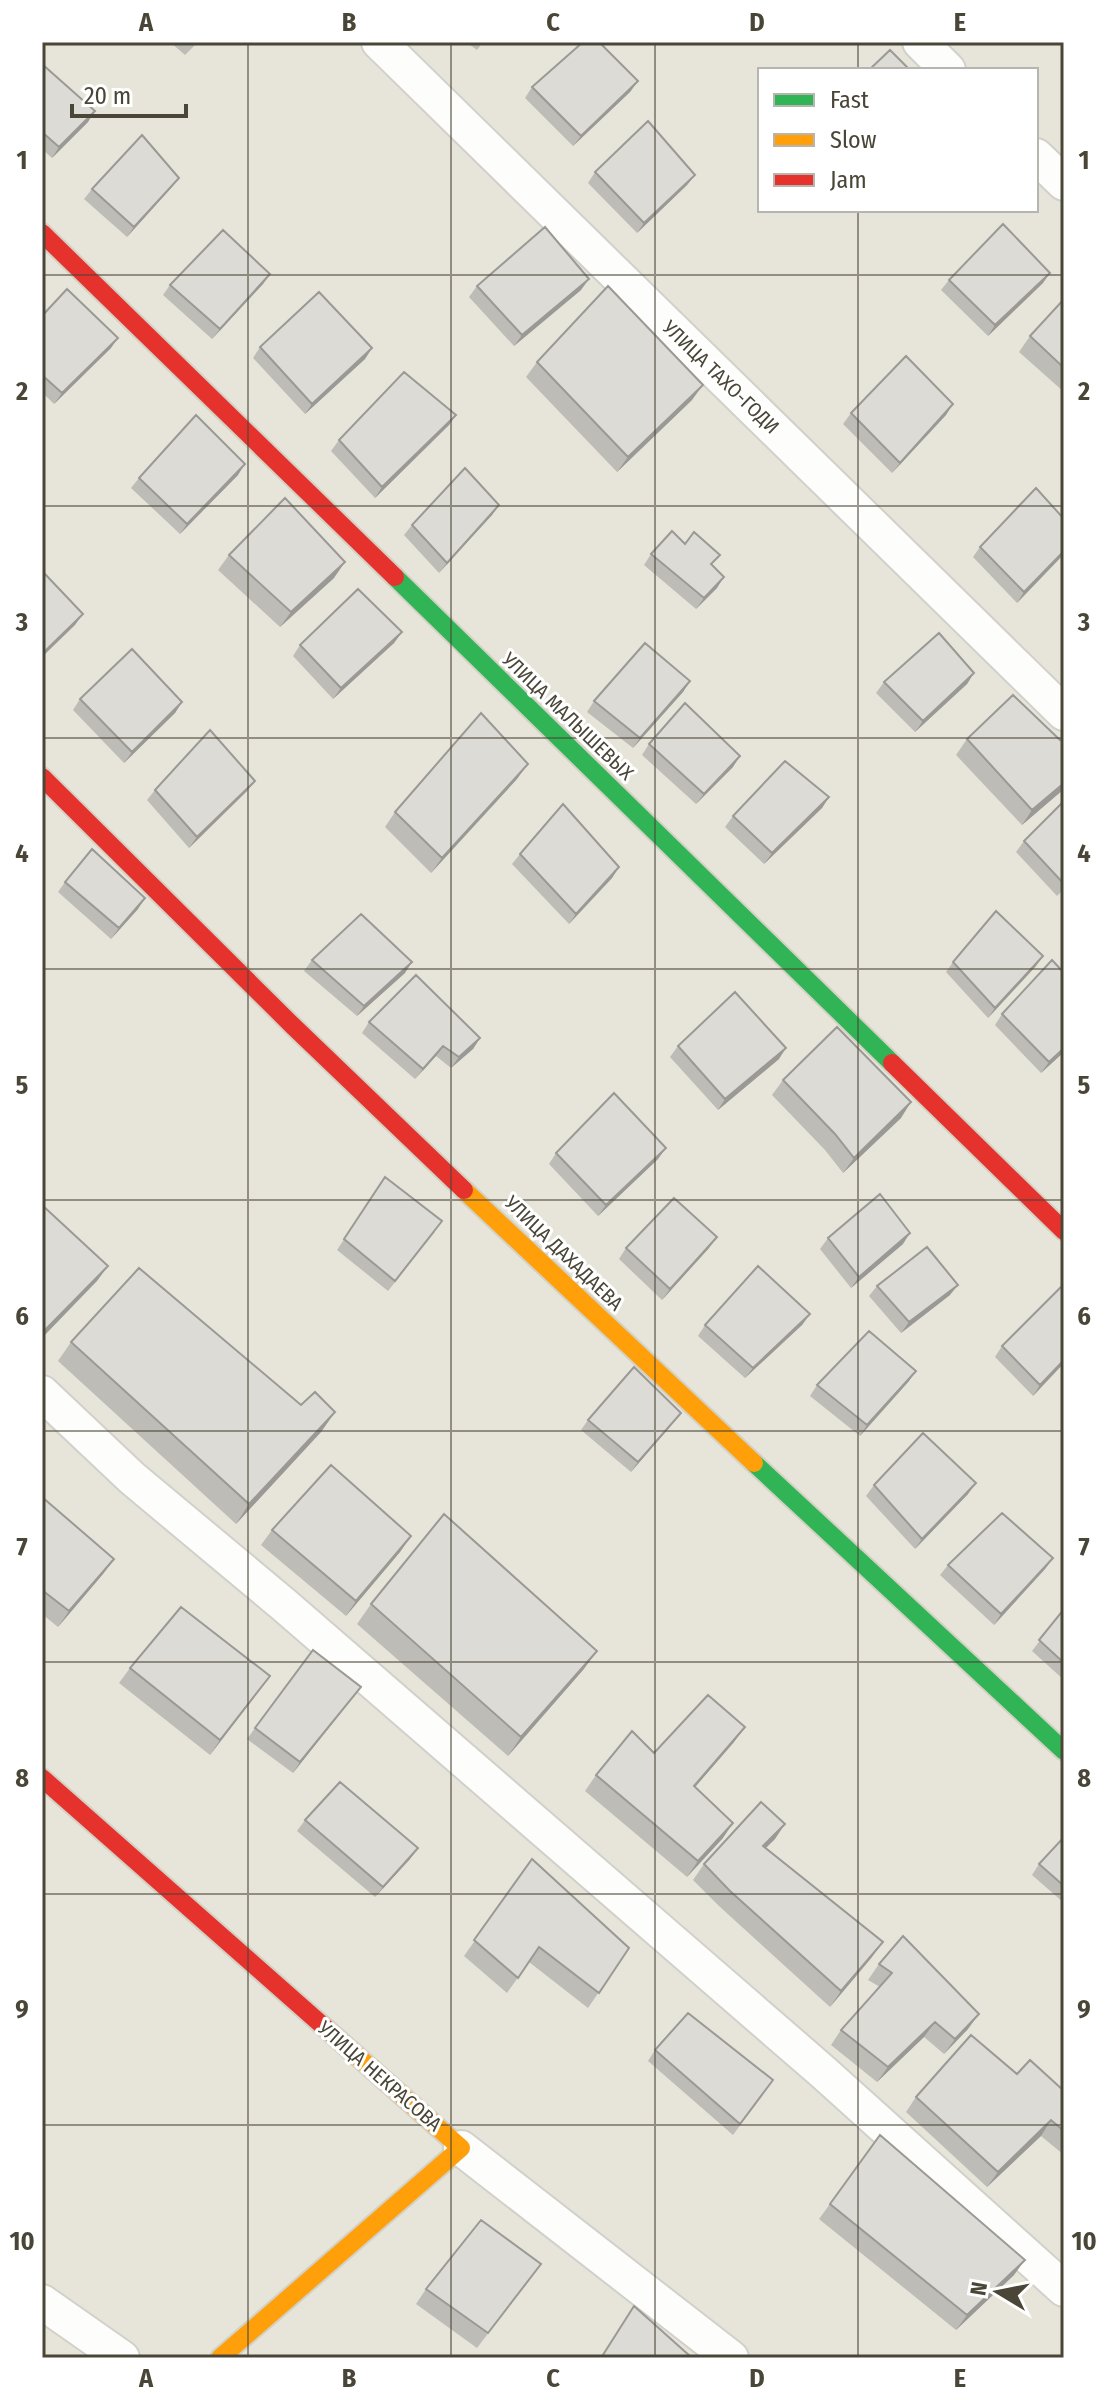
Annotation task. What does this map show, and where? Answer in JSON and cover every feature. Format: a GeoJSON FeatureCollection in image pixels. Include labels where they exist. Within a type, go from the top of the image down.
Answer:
{"type":"FeatureCollection","features":[{"type":"Feature","properties":{"kind":"street","name":"УЛИЦА ТАХО-ГОДИ"},"geometry":{"type":"LineString","coordinates":[[379,42],[1064,713]]}},
{"type":"Feature","properties":{"kind":"street"},"geometry":{"type":"LineString","coordinates":[[920,42],[946,68]]}},
{"type":"Feature","properties":{"kind":"street"},"geometry":{"type":"LineString","coordinates":[[1038,158],[1064,183]]}},
{"type":"Feature","properties":{"kind":"street","name":"УЛИЦА МАЛЫШЕВЫХ"},"geometry":{"type":"LineString","coordinates":[[42,233],[1064,1231]]}},
{"type":"Feature","properties":{"kind":"street","name":"УЛИЦА ДАХАДАЕВА"},"geometry":{"type":"LineString","coordinates":[[42,777],[181,919],[637,1353],[1064,1751]]}},
{"type":"Feature","properties":{"kind":"street"},"geometry":{"type":"LineString","coordinates":[[42,1393],[132,1478],[283,1604],[823,2072],[1064,2289]]}},
{"type":"Feature","properties":{"kind":"street","name":"УЛИЦА НЕКРАСОВА"},"geometry":{"type":"LineString","coordinates":[[42,1778],[461,2148],[731,2358]]}},
{"type":"Feature","properties":{"kind":"street"},"geometry":{"type":"LineString","coordinates":[[220,2358],[461,2148]]}},
{"type":"Feature","properties":{"kind":"street"},"geometry":{"type":"LineString","coordinates":[[42,2302],[122,2358]]}},
{"type":"Feature","properties":{"kind":"shaded area"},"geometry":{"type":"Polygon","coordinates":[[[42,42],[1064,42],[1064,2358],[42,2358],[42,42]]]}},
{"type":"Feature","properties":{"kind":"building"},"geometry":{"type":"Polygon","coordinates":[[[583,42],[599,42],[638,81],[581,136],[532,87],[583,42]]]}},
{"type":"Feature","properties":{"kind":"building"},"geometry":{"type":"Polygon","coordinates":[[[890,50],[908,68],[871,68],[890,50]]]}},
{"type":"Feature","properties":{"kind":"building"},"geometry":{"type":"Polygon","coordinates":[[[42,64],[95,111],[59,147],[42,132],[42,64]]]}},
{"type":"Feature","properties":{"kind":"building"},"geometry":{"type":"Polygon","coordinates":[[[648,121],[695,175],[644,223],[595,172],[648,121]]]}},
{"type":"Feature","properties":{"kind":"building"},"geometry":{"type":"Polygon","coordinates":[[[142,135],[179,178],[134,227],[92,189],[142,135]]]}},
{"type":"Feature","properties":{"kind":"building"},"geometry":{"type":"Polygon","coordinates":[[[1003,224],[1050,273],[995,325],[949,280],[1003,224]]]}},
{"type":"Feature","properties":{"kind":"building"},"geometry":{"type":"Polygon","coordinates":[[[545,227],[589,279],[522,335],[477,286],[545,227]]]}},
{"type":"Feature","properties":{"kind":"building"},"geometry":{"type":"Polygon","coordinates":[[[223,230],[270,274],[220,329],[170,285],[223,230]]]}},
{"type":"Feature","properties":{"kind":"building"},"geometry":{"type":"Polygon","coordinates":[[[608,286],[703,385],[628,457],[537,362],[608,286]]]}},
{"type":"Feature","properties":{"kind":"building"},"geometry":{"type":"Polygon","coordinates":[[[67,289],[118,338],[62,393],[42,375],[42,316],[67,289]]]}},
{"type":"Feature","properties":{"kind":"building"},"geometry":{"type":"Polygon","coordinates":[[[319,292],[372,348],[312,404],[260,347],[319,292]]]}},
{"type":"Feature","properties":{"kind":"building"},"geometry":{"type":"Polygon","coordinates":[[[1064,299],[1064,368],[1030,336],[1064,299]]]}},
{"type":"Feature","properties":{"kind":"building"},"geometry":{"type":"Polygon","coordinates":[[[906,356],[953,404],[900,463],[851,413],[906,356]]]}},
{"type":"Feature","properties":{"kind":"building"},"geometry":{"type":"Polygon","coordinates":[[[404,372],[456,415],[382,487],[339,440],[404,372]]]}},
{"type":"Feature","properties":{"kind":"building"},"geometry":{"type":"Polygon","coordinates":[[[196,415],[245,464],[187,524],[139,478],[196,415]]]}},
{"type":"Feature","properties":{"kind":"building"},"geometry":{"type":"Polygon","coordinates":[[[465,468],[499,505],[447,563],[412,525],[465,468]]]}},
{"type":"Feature","properties":{"kind":"building"},"geometry":{"type":"Polygon","coordinates":[[[1036,488],[1064,519],[1064,551],[1024,592],[980,547],[1036,488]]]}},
{"type":"Feature","properties":{"kind":"building"},"geometry":{"type":"Polygon","coordinates":[[[285,498],[345,562],[291,612],[229,555],[285,498]]]}},
{"type":"Feature","properties":{"kind":"building"},"geometry":{"type":"Polygon","coordinates":[[[672,531],[685,544],[694,532],[720,555],[711,564],[724,577],[704,598],[651,554],[672,531]]]}},
{"type":"Feature","properties":{"kind":"building"},"geometry":{"type":"Polygon","coordinates":[[[45,574],[83,614],[42,654],[42,578],[45,574]]]}},
{"type":"Feature","properties":{"kind":"building"},"geometry":{"type":"Polygon","coordinates":[[[358,589],[402,632],[341,688],[300,645],[358,589]]]}},
{"type":"Feature","properties":{"kind":"building"},"geometry":{"type":"Polygon","coordinates":[[[939,633],[974,673],[923,721],[884,682],[939,633]]]}},
{"type":"Feature","properties":{"kind":"building"},"geometry":{"type":"Polygon","coordinates":[[[645,643],[690,681],[640,738],[594,701],[645,643]]]}},
{"type":"Feature","properties":{"kind":"building"},"geometry":{"type":"Polygon","coordinates":[[[132,649],[182,702],[132,752],[80,699],[132,649]]]}},
{"type":"Feature","properties":{"kind":"building"},"geometry":{"type":"Polygon","coordinates":[[[1013,695],[1060,740],[1064,738],[1064,783],[1032,810],[967,739],[1013,695]]]}},
{"type":"Feature","properties":{"kind":"building"},"geometry":{"type":"Polygon","coordinates":[[[685,703],[740,756],[704,794],[649,744],[685,703]]]}},
{"type":"Feature","properties":{"kind":"building"},"geometry":{"type":"Polygon","coordinates":[[[481,713],[528,764],[442,858],[395,812],[481,713]]]}},
{"type":"Feature","properties":{"kind":"building"},"geometry":{"type":"Polygon","coordinates":[[[210,730],[255,781],[197,837],[155,790],[210,730]]]}},
{"type":"Feature","properties":{"kind":"building"},"geometry":{"type":"Polygon","coordinates":[[[785,761],[829,797],[772,853],[733,816],[785,761]]]}},
{"type":"Feature","properties":{"kind":"building"},"geometry":{"type":"Polygon","coordinates":[[[1064,801],[1064,884],[1024,841],[1064,801]]]}},
{"type":"Feature","properties":{"kind":"building"},"geometry":{"type":"Polygon","coordinates":[[[563,804],[619,867],[576,914],[520,854],[563,804]]]}},
{"type":"Feature","properties":{"kind":"building"},"geometry":{"type":"Polygon","coordinates":[[[92,849],[145,898],[119,928],[65,882],[92,849]]]}},
{"type":"Feature","properties":{"kind":"building"},"geometry":{"type":"Polygon","coordinates":[[[996,911],[1043,956],[995,1008],[953,962],[996,911]]]}},
{"type":"Feature","properties":{"kind":"building"},"geometry":{"type":"Polygon","coordinates":[[[361,914],[412,962],[364,1006],[312,960],[361,914]]]}},
{"type":"Feature","properties":{"kind":"building"},"geometry":{"type":"Polygon","coordinates":[[[1052,960],[1064,973],[1064,1048],[1049,1062],[1002,1014],[1052,960]]]}},
{"type":"Feature","properties":{"kind":"building"},"geometry":{"type":"Polygon","coordinates":[[[416,975],[480,1038],[459,1057],[443,1046],[423,1069],[369,1022],[416,975]]]}},
{"type":"Feature","properties":{"kind":"building"},"geometry":{"type":"Polygon","coordinates":[[[735,992],[786,1048],[725,1099],[678,1046],[735,992]]]}},
{"type":"Feature","properties":{"kind":"building"},"geometry":{"type":"Polygon","coordinates":[[[837,1027],[911,1102],[854,1158],[783,1080],[837,1027]]]}},
{"type":"Feature","properties":{"kind":"building"},"geometry":{"type":"Polygon","coordinates":[[[614,1093],[666,1148],[606,1205],[556,1153],[614,1093]]]}},
{"type":"Feature","properties":{"kind":"building"},"geometry":{"type":"Polygon","coordinates":[[[385,1177],[442,1221],[395,1281],[344,1239],[385,1177]]]}},
{"type":"Feature","properties":{"kind":"building"},"geometry":{"type":"Polygon","coordinates":[[[880,1194],[910,1233],[859,1277],[828,1238],[880,1194]]]}},
{"type":"Feature","properties":{"kind":"building"},"geometry":{"type":"Polygon","coordinates":[[[674,1198],[717,1237],[670,1289],[626,1248],[674,1198]]]}},
{"type":"Feature","properties":{"kind":"building"},"geometry":{"type":"Polygon","coordinates":[[[42,1205],[108,1266],[44,1331],[42,1329],[42,1205]]]}},
{"type":"Feature","properties":{"kind":"building"},"geometry":{"type":"Polygon","coordinates":[[[927,1247],[958,1285],[909,1322],[877,1286],[927,1247]]]}},
{"type":"Feature","properties":{"kind":"building"},"geometry":{"type":"Polygon","coordinates":[[[758,1266],[810,1314],[753,1368],[705,1325],[758,1266]]]}},
{"type":"Feature","properties":{"kind":"building"},"geometry":{"type":"Polygon","coordinates":[[[139,1268],[301,1405],[315,1392],[335,1412],[249,1504],[71,1342],[139,1268]]]}},
{"type":"Feature","properties":{"kind":"building"},"geometry":{"type":"Polygon","coordinates":[[[1064,1284],[1064,1360],[1040,1385],[1002,1346],[1064,1284]]]}},
{"type":"Feature","properties":{"kind":"building"},"geometry":{"type":"Polygon","coordinates":[[[869,1331],[916,1371],[867,1425],[817,1385],[869,1331]]]}},
{"type":"Feature","properties":{"kind":"building"},"geometry":{"type":"Polygon","coordinates":[[[634,1367],[681,1413],[638,1462],[588,1420],[634,1367]]]}},
{"type":"Feature","properties":{"kind":"building"},"geometry":{"type":"Polygon","coordinates":[[[923,1433],[976,1483],[922,1539],[874,1485],[923,1433]]]}},
{"type":"Feature","properties":{"kind":"building"},"geometry":{"type":"Polygon","coordinates":[[[331,1465],[411,1536],[356,1601],[272,1530],[331,1465]]]}},
{"type":"Feature","properties":{"kind":"building"},"geometry":{"type":"Polygon","coordinates":[[[42,1497],[114,1559],[69,1611],[42,1590],[42,1497]]]}},
{"type":"Feature","properties":{"kind":"building"},"geometry":{"type":"Polygon","coordinates":[[[1002,1513],[1053,1558],[1001,1614],[948,1565],[1002,1513]]]}},
{"type":"Feature","properties":{"kind":"building"},"geometry":{"type":"Polygon","coordinates":[[[444,1514],[597,1651],[521,1737],[371,1604],[444,1514]]]}},
{"type":"Feature","properties":{"kind":"building"},"geometry":{"type":"Polygon","coordinates":[[[181,1607],[270,1676],[220,1740],[130,1668],[181,1607]]]}},
{"type":"Feature","properties":{"kind":"building"},"geometry":{"type":"Polygon","coordinates":[[[1064,1609],[1064,1663],[1039,1640],[1064,1609]]]}},
{"type":"Feature","properties":{"kind":"building"},"geometry":{"type":"Polygon","coordinates":[[[313,1650],[361,1687],[300,1762],[255,1728],[313,1650]]]}},
{"type":"Feature","properties":{"kind":"building"},"geometry":{"type":"Polygon","coordinates":[[[708,1695],[745,1727],[694,1786],[733,1823],[698,1861],[596,1775],[632,1731],[654,1753],[708,1695]]]}},
{"type":"Feature","properties":{"kind":"building"},"geometry":{"type":"Polygon","coordinates":[[[340,1782],[418,1848],[383,1887],[305,1820],[340,1782]]]}},
{"type":"Feature","properties":{"kind":"building"},"geometry":{"type":"Polygon","coordinates":[[[761,1802],[785,1824],[763,1846],[883,1942],[841,1991],[704,1864],[761,1802]]]}},
{"type":"Feature","properties":{"kind":"building"},"geometry":{"type":"Polygon","coordinates":[[[1064,1837],[1064,1886],[1039,1864],[1064,1837]]]}},
{"type":"Feature","properties":{"kind":"building"},"geometry":{"type":"Polygon","coordinates":[[[532,1859],[629,1948],[599,1993],[539,1947],[518,1978],[474,1940],[532,1859]]]}},
{"type":"Feature","properties":{"kind":"building"},"geometry":{"type":"Polygon","coordinates":[[[903,1936],[979,2014],[955,2039],[935,2022],[888,2067],[841,2030],[892,1973],[879,1964],[903,1936]]]}},
{"type":"Feature","properties":{"kind":"building"},"geometry":{"type":"Polygon","coordinates":[[[688,2013],[773,2080],[740,2124],[655,2050],[688,2013]]]}},
{"type":"Feature","properties":{"kind":"building"},"geometry":{"type":"Polygon","coordinates":[[[971,2035],[1017,2074],[1030,2060],[1064,2091],[1064,2131],[1051,2120],[998,2172],[916,2097],[971,2035]]]}},
{"type":"Feature","properties":{"kind":"building"},"geometry":{"type":"Polygon","coordinates":[[[880,2135],[1025,2260],[967,2315],[830,2204],[880,2135]]]}},
{"type":"Feature","properties":{"kind":"building"},"geometry":{"type":"Polygon","coordinates":[[[481,2220],[541,2264],[488,2333],[426,2289],[481,2220]]]}},
{"type":"Feature","properties":{"kind":"building"},"geometry":{"type":"Polygon","coordinates":[[[634,2306],[691,2357],[691,2358],[601,2358],[634,2306]]]}},
{"type":"Feature","properties":{"kind":"traffic: fast"},"geometry":{"type":"LineString","coordinates":[[395,577],[892,1063]]}},
{"type":"Feature","properties":{"kind":"traffic: fast"},"geometry":{"type":"LineString","coordinates":[[754,1463],[1064,1751]]}},
{"type":"Feature","properties":{"kind":"traffic: slow"},"geometry":{"type":"LineString","coordinates":[[464,1190],[754,1463]]}},
{"type":"Feature","properties":{"kind":"traffic: slow"},"geometry":{"type":"LineString","coordinates":[[220,2358],[461,2148],[339,2040]]}},
{"type":"Feature","properties":{"kind":"traffic: jam"},"geometry":{"type":"LineString","coordinates":[[42,233],[395,577]]}},
{"type":"Feature","properties":{"kind":"traffic: jam"},"geometry":{"type":"LineString","coordinates":[[42,777],[464,1190]]}},
{"type":"Feature","properties":{"kind":"traffic: jam"},"geometry":{"type":"LineString","coordinates":[[892,1063],[1064,1231]]}},
{"type":"Feature","properties":{"kind":"traffic: jam"},"geometry":{"type":"LineString","coordinates":[[42,1778],[339,2040]]}}]}
